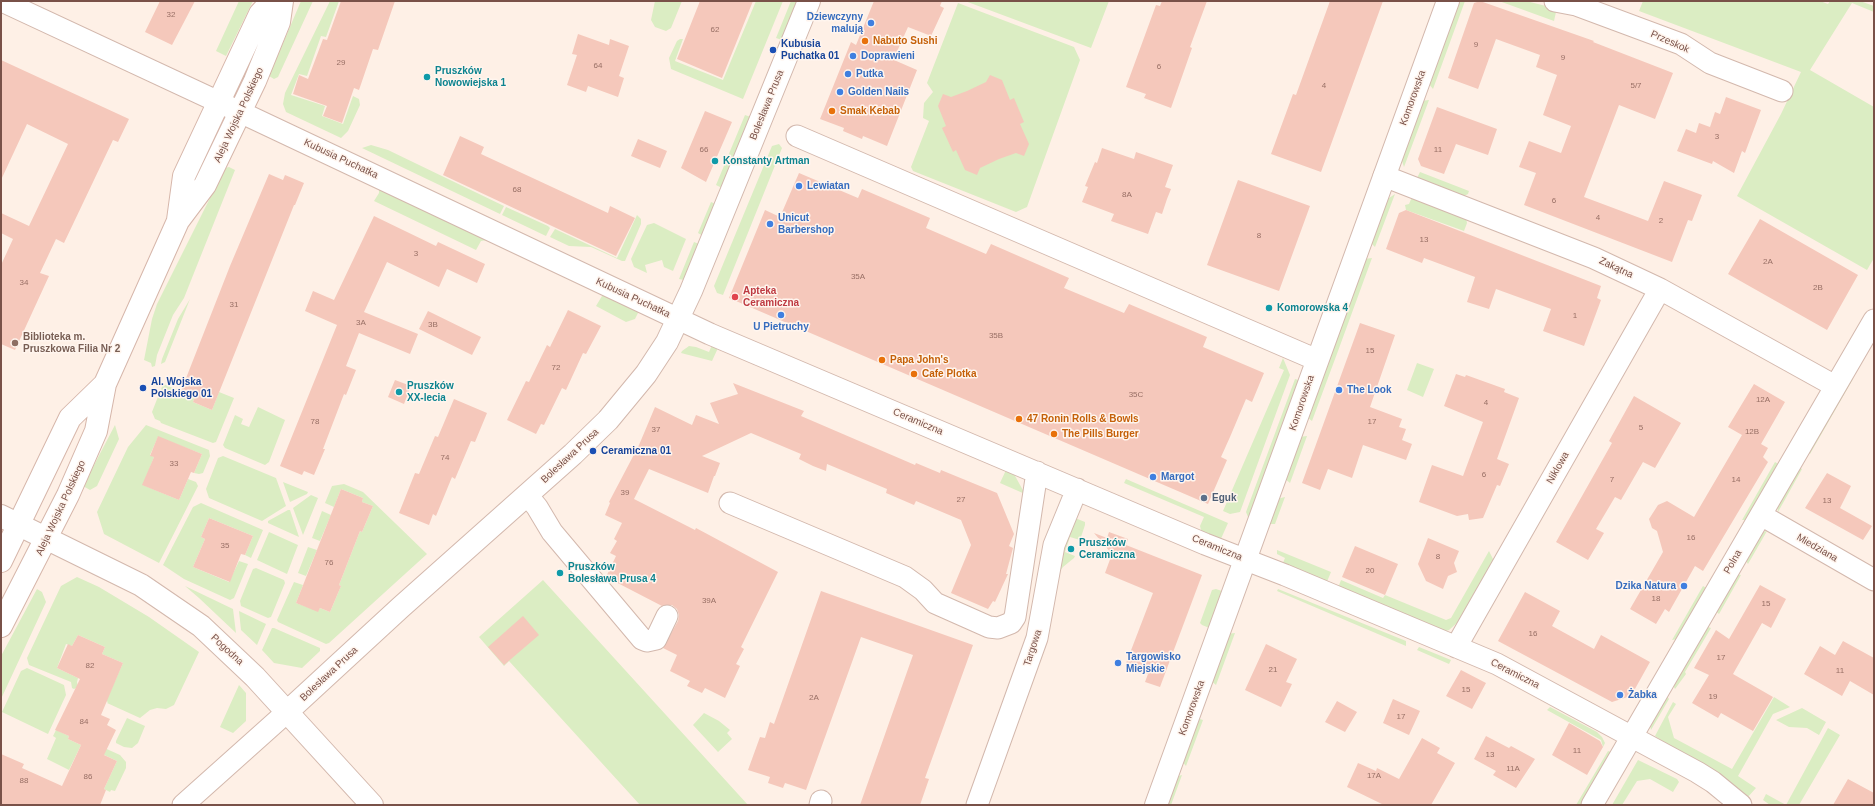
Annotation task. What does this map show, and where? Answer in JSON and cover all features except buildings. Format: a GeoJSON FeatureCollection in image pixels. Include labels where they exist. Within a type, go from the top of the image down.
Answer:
{"type":"FeatureCollection","features":[{"type":"Feature","properties":{"kind":"street","name":"Kubusia Puchatka"},"geometry":{"type":"LineString","coordinates":[[2,1],[678,319]]}},
{"type":"Feature","properties":{"kind":"street","name":"Aleja Wojska Polskiego"},"geometry":{"type":"LineString","coordinates":[[178,221],[184,176],[260,14],[272,1]]}},
{"type":"Feature","properties":{"kind":"street","name":"Aleja Wojska Polskiego"},"geometry":{"type":"LineString","coordinates":[[1,626],[68,495],[96,431],[105,384],[178,221],[205,185],[240,112],[280,22],[282,1]]}},
{"type":"Feature","properties":{"kind":"street","name":"Bolesława Prusa"},"geometry":{"type":"LineString","coordinates":[[183,805],[287,712],[406,602],[527,495],[608,420],[623,404],[656,359],[692,291],[809,1]]}},
{"type":"Feature","properties":{"kind":"street","name":"Komorowska"},"geometry":{"type":"LineString","coordinates":[[1156,805],[1448,1]]}},
{"type":"Feature","properties":{"kind":"street","name":"Przeskok"},"geometry":{"type":"LineString","coordinates":[[1555,1],[1576,5],[1681,44],[1710,63],[1782,91]]}},
{"type":"Feature","properties":{"kind":"street"},"geometry":{"type":"LineString","coordinates":[[797,136],[1317,360]]}},
{"type":"Feature","properties":{"kind":"street","name":"Zakątna"},"geometry":{"type":"LineString","coordinates":[[1384,176],[1594,258],[1660,289],[1835,386]]}},
{"type":"Feature","properties":{"kind":"street","name":"Niklowa"},"geometry":{"type":"LineString","coordinates":[[1456,647],[1660,289]]}},
{"type":"Feature","properties":{"kind":"street","name":"Ceramiczna"},"geometry":{"type":"LineString","coordinates":[[678,319],[717,337],[1245,560],[1496,664],[1697,772],[1714,782],[1741,805]]}},
{"type":"Feature","properties":{"kind":"street","name":"Polna"},"geometry":{"type":"LineString","coordinates":[[1592,805],[1874,320]]}},
{"type":"Feature","properties":{"kind":"street","name":"Aleja Wojska Polskiego"},"geometry":{"type":"LineString","coordinates":[[1,561],[10,520],[70,418],[105,384]]}},
{"type":"Feature","properties":{"kind":"street"},"geometry":{"type":"LineString","coordinates":[[730,503],[905,577],[923,590],[935,603],[990,627],[998,628],[1006,626],[1015,618],[1037,472]]}},
{"type":"Feature","properties":{"kind":"street","name":"Targowa"},"geometry":{"type":"LineString","coordinates":[[977,805],[1037,638],[1054,545],[1077,488]]}},
{"type":"Feature","properties":{"kind":"street"},"geometry":{"type":"LineString","coordinates":[[527,495],[537,507],[552,532],[642,639],[647,641],[656,639],[667,616]]}},
{"type":"Feature","properties":{"kind":"street","name":"Miedziana"},"geometry":{"type":"LineString","coordinates":[[1761,515],[1874,580]]}},
{"type":"Feature","properties":{"kind":"street","name":"Pogodna"},"geometry":{"type":"LineString","coordinates":[[10,520],[140,584],[183,613],[234,655],[372,805]]}},
{"type":"Feature","properties":{"kind":"green space"},"geometry":{"type":"Polygon","coordinates":[[[239,1],[253,1],[226,56],[216,51],[239,1]]]}},
{"type":"Feature","properties":{"kind":"green space"},"geometry":{"type":"Polygon","coordinates":[[[301,1],[313,1],[278,77],[274,79],[269,76],[301,1]]]}},
{"type":"Feature","properties":{"kind":"green space"},"geometry":{"type":"Polygon","coordinates":[[[330,1],[339,1],[326,37],[321,36],[307,76],[299,74],[291,95],[325,106],[322,116],[343,124],[353,96],[359,99],[360,105],[348,131],[341,138],[286,112],[283,104],[285,93],[330,1]]]}},
{"type":"Feature","properties":{"kind":"green space"},"geometry":{"type":"Polygon","coordinates":[[[655,1],[682,1],[671,28],[666,31],[655,27],[651,20],[655,1]]]}},
{"type":"Feature","properties":{"kind":"green space"},"geometry":{"type":"Polygon","coordinates":[[[756,1],[783,1],[743,99],[671,69],[669,58],[677,41],[683,39],[675,61],[723,80],[756,1]]]}},
{"type":"Feature","properties":{"kind":"green space"},"geometry":{"type":"Polygon","coordinates":[[[791,1],[798,1],[782,40],[776,38],[791,1]]]}},
{"type":"Feature","properties":{"kind":"green space"},"geometry":{"type":"Polygon","coordinates":[[[965,1],[1109,1],[1091,48],[965,1]]]}},
{"type":"Feature","properties":{"kind":"green space"},"geometry":{"type":"Polygon","coordinates":[[[1459,1],[1465,1],[1433,89],[1428,83],[1456,13],[1455,11],[1459,1]]]}},
{"type":"Feature","properties":{"kind":"green space"},"geometry":{"type":"Polygon","coordinates":[[[1499,1],[1526,1],[1554,8],[1556,12],[1554,21],[1499,1]]]}},
{"type":"Feature","properties":{"kind":"green space"},"geometry":{"type":"Polygon","coordinates":[[[1643,1],[1820,1],[1828,4],[1830,1],[1860,1],[1874,6],[1874,12],[1852,3],[1810,70],[1874,107],[1874,258],[1867,270],[1737,196],[1781,114],[1801,72],[1639,11],[1643,1]]]}},
{"type":"Feature","properties":{"kind":"green space"},"geometry":{"type":"Polygon","coordinates":[[[958,3],[1074,47],[1080,60],[1027,207],[1016,212],[913,171],[911,167],[929,121],[923,118],[924,103],[933,92],[927,83],[958,3]]]}},
{"type":"Feature","properties":{"kind":"green space"},"geometry":{"type":"Polygon","coordinates":[[[1429,100],[1404,167],[1402,161],[1421,101],[1429,100]]]}},
{"type":"Feature","properties":{"kind":"green space"},"geometry":{"type":"Polygon","coordinates":[[[745,115],[751,117],[722,188],[716,185],[745,115]]]}},
{"type":"Feature","properties":{"kind":"green space"},"geometry":{"type":"Polygon","coordinates":[[[779,144],[782,148],[723,295],[717,293],[714,286],[772,146],[779,144]]]}},
{"type":"Feature","properties":{"kind":"green space"},"geometry":{"type":"Polygon","coordinates":[[[371,145],[388,150],[504,206],[500,214],[362,148],[371,145]]]}},
{"type":"Feature","properties":{"kind":"green space"},"geometry":{"type":"Polygon","coordinates":[[[229,167],[235,170],[184,298],[173,315],[157,355],[155,366],[152,367],[151,363],[144,360],[152,319],[157,304],[225,168],[229,167]]]}},
{"type":"Feature","properties":{"kind":"green space"},"geometry":{"type":"Polygon","coordinates":[[[1420,172],[1469,191],[1468,194],[1464,196],[1417,178],[1420,172]]]}},
{"type":"Feature","properties":{"kind":"green space"},"geometry":{"type":"Polygon","coordinates":[[[377,187],[487,240],[481,241],[476,250],[374,201],[379,193],[379,189],[377,187]]]}},
{"type":"Feature","properties":{"kind":"green space"},"geometry":{"type":"Polygon","coordinates":[[[1395,194],[1375,247],[1370,242],[1386,200],[1395,194]]]}},
{"type":"Feature","properties":{"kind":"green space"},"geometry":{"type":"Polygon","coordinates":[[[1412,197],[1466,218],[1467,223],[1464,231],[1406,210],[1405,205],[1409,204],[1412,197]]]}},
{"type":"Feature","properties":{"kind":"green space"},"geometry":{"type":"Polygon","coordinates":[[[711,202],[716,204],[703,236],[698,233],[711,202]]]}},
{"type":"Feature","properties":{"kind":"green space"},"geometry":{"type":"Polygon","coordinates":[[[506,207],[548,226],[550,228],[546,236],[502,215],[506,207]]]}},
{"type":"Feature","properties":{"kind":"green space"},"geometry":{"type":"Polygon","coordinates":[[[637,215],[641,219],[641,224],[625,261],[622,261],[591,247],[569,246],[550,237],[555,229],[617,258],[637,215]]]}},
{"type":"Feature","properties":{"kind":"green space"},"geometry":{"type":"Polygon","coordinates":[[[654,223],[686,239],[673,271],[664,267],[662,260],[645,265],[647,273],[634,267],[631,259],[647,225],[654,223]]]}},
{"type":"Feature","properties":{"kind":"green space"},"geometry":{"type":"Polygon","coordinates":[[[694,242],[699,244],[684,280],[679,279],[694,242]]]}},
{"type":"Feature","properties":{"kind":"green space"},"geometry":{"type":"Polygon","coordinates":[[[1372,258],[1312,421],[1308,418],[1364,259],[1372,258]]]}},
{"type":"Feature","properties":{"kind":"green space"},"geometry":{"type":"Polygon","coordinates":[[[602,296],[606,296],[639,311],[635,319],[626,322],[596,306],[602,296]]]}},
{"type":"Feature","properties":{"kind":"green space"},"geometry":{"type":"Polygon","coordinates":[[[190,299],[165,362],[161,364],[178,319],[190,299]]]}},
{"type":"Feature","properties":{"kind":"green space"},"geometry":{"type":"Polygon","coordinates":[[[712,345],[718,348],[712,361],[681,353],[689,346],[709,352],[712,345]]]}},
{"type":"Feature","properties":{"kind":"green space"},"geometry":{"type":"Polygon","coordinates":[[[1283,358],[1290,375],[1240,512],[1230,514],[1223,511],[1284,370],[1279,368],[1283,358]]]}},
{"type":"Feature","properties":{"kind":"green space"},"geometry":{"type":"Polygon","coordinates":[[[1417,363],[1434,369],[1423,397],[1407,390],[1417,363]]]}},
{"type":"Feature","properties":{"kind":"green space"},"geometry":{"type":"Polygon","coordinates":[[[1849,377],[1853,379],[1810,454],[1806,452],[1849,377]]]}},
{"type":"Feature","properties":{"kind":"green space"},"geometry":{"type":"Polygon","coordinates":[[[1295,379],[1299,380],[1251,518],[1248,517],[1246,512],[1295,379]]]}},
{"type":"Feature","properties":{"kind":"green space"},"geometry":{"type":"Polygon","coordinates":[[[163,384],[195,397],[193,402],[212,410],[219,392],[234,398],[216,442],[213,443],[161,423],[155,419],[152,412],[163,384]]]}},
{"type":"Feature","properties":{"kind":"green space"},"geometry":{"type":"Polygon","coordinates":[[[258,407],[285,420],[269,462],[265,465],[225,448],[223,445],[235,415],[243,419],[241,424],[249,427],[258,407]]]}},
{"type":"Feature","properties":{"kind":"green space"},"geometry":{"type":"Polygon","coordinates":[[[115,425],[119,439],[97,486],[90,490],[83,486],[115,425]]]}},
{"type":"Feature","properties":{"kind":"green space"},"geometry":{"type":"Polygon","coordinates":[[[146,425],[209,450],[210,456],[203,473],[194,473],[202,454],[158,437],[150,455],[154,457],[143,485],[179,500],[188,479],[196,482],[198,486],[159,563],[104,534],[97,512],[128,447],[146,425]]]}},
{"type":"Feature","properties":{"kind":"green space"},"geometry":{"type":"Polygon","coordinates":[[[1307,436],[1290,483],[1284,478],[1299,437],[1307,436]]]}},
{"type":"Feature","properties":{"kind":"green space"},"geometry":{"type":"Polygon","coordinates":[[[223,456],[276,478],[286,506],[262,521],[209,498],[206,489],[218,458],[223,456]]]}},
{"type":"Feature","properties":{"kind":"green space"},"geometry":{"type":"Polygon","coordinates":[[[1775,462],[1780,465],[1748,520],[1742,520],[1775,462]]]}},
{"type":"Feature","properties":{"kind":"green space"},"geometry":{"type":"Polygon","coordinates":[[[1797,466],[1802,469],[1778,512],[1777,504],[1797,466]]]}},
{"type":"Feature","properties":{"kind":"green space"},"geometry":{"type":"Polygon","coordinates":[[[1006,470],[1014,474],[1025,494],[1000,483],[1006,470]]]}},
{"type":"Feature","properties":{"kind":"green space"},"geometry":{"type":"Polygon","coordinates":[[[1126,479],[1228,523],[1220,541],[1203,533],[1201,530],[1200,526],[1204,517],[1124,483],[1126,479]]]}},
{"type":"Feature","properties":{"kind":"green space"},"geometry":{"type":"Polygon","coordinates":[[[283,482],[308,492],[307,494],[290,502],[283,482]]]}},
{"type":"Feature","properties":{"kind":"green space"},"geometry":{"type":"Polygon","coordinates":[[[344,484],[363,492],[427,554],[329,643],[326,644],[278,622],[277,620],[294,582],[303,585],[296,603],[318,611],[320,608],[330,612],[341,586],[339,585],[360,531],[362,532],[373,506],[362,502],[363,498],[341,489],[334,507],[325,503],[332,486],[344,484]]]}},
{"type":"Feature","properties":{"kind":"green space"},"geometry":{"type":"Polygon","coordinates":[[[311,495],[318,498],[303,535],[293,508],[311,495]]]}},
{"type":"Feature","properties":{"kind":"green space"},"geometry":{"type":"Polygon","coordinates":[[[1285,497],[1275,524],[1267,524],[1277,499],[1285,497]]]}},
{"type":"Feature","properties":{"kind":"green space"},"geometry":{"type":"Polygon","coordinates":[[[201,503],[263,530],[251,558],[245,555],[253,536],[209,518],[201,537],[205,539],[193,567],[229,582],[239,561],[248,564],[234,598],[230,600],[184,579],[163,565],[193,507],[201,503]]]}},
{"type":"Feature","properties":{"kind":"green space"},"geometry":{"type":"Polygon","coordinates":[[[290,510],[299,537],[268,523],[268,521],[290,510]]]}},
{"type":"Feature","properties":{"kind":"green space"},"geometry":{"type":"Polygon","coordinates":[[[322,511],[331,515],[320,541],[312,538],[322,511]]]}},
{"type":"Feature","properties":{"kind":"green space"},"geometry":{"type":"Polygon","coordinates":[[[1075,518],[1085,522],[1085,525],[1080,540],[1070,537],[1065,552],[1075,556],[1057,575],[1059,558],[1075,518]]]}},
{"type":"Feature","properties":{"kind":"green space"},"geometry":{"type":"Polygon","coordinates":[[[1767,531],[1748,564],[1744,558],[1762,532],[1767,531]]]}},
{"type":"Feature","properties":{"kind":"green space"},"geometry":{"type":"Polygon","coordinates":[[[269,532],[298,545],[287,574],[257,560],[269,532]]]}},
{"type":"Feature","properties":{"kind":"green space"},"geometry":{"type":"Polygon","coordinates":[[[308,547],[317,550],[306,576],[298,573],[308,547]]]}},
{"type":"Feature","properties":{"kind":"green space"},"geometry":{"type":"Polygon","coordinates":[[[1277,550],[1331,572],[1326,584],[1282,565],[1285,558],[1277,554],[1277,550]]]}},
{"type":"Feature","properties":{"kind":"green space"},"geometry":{"type":"Polygon","coordinates":[[[1489,551],[1494,561],[1458,622],[1449,630],[1443,632],[1338,588],[1341,580],[1383,598],[1385,595],[1446,620],[1451,618],[1489,551]]]}},
{"type":"Feature","properties":{"kind":"green space"},"geometry":{"type":"Polygon","coordinates":[[[256,568],[284,580],[285,583],[271,617],[268,618],[241,606],[240,601],[253,569],[256,568]]]}},
{"type":"Feature","properties":{"kind":"green space"},"geometry":{"type":"Polygon","coordinates":[[[1735,574],[1741,575],[1719,614],[1714,610],[1735,574]]]}},
{"type":"Feature","properties":{"kind":"green space"},"geometry":{"type":"Polygon","coordinates":[[[77,577],[99,587],[149,617],[199,652],[174,705],[166,709],[157,708],[150,710],[140,718],[107,703],[108,702],[104,700],[110,692],[123,663],[102,654],[105,647],[78,635],[72,646],[66,644],[57,668],[78,678],[78,687],[74,689],[72,688],[71,682],[29,665],[27,658],[61,586],[77,577]]]}},
{"type":"Feature","properties":{"kind":"green space"},"geometry":{"type":"Polygon","coordinates":[[[543,580],[748,805],[640,805],[509,661],[504,666],[479,637],[543,580]]]}},
{"type":"Feature","properties":{"kind":"green space"},"geometry":{"type":"Polygon","coordinates":[[[185,586],[233,609],[236,633],[199,598],[185,586]]]}},
{"type":"Feature","properties":{"kind":"green space"},"geometry":{"type":"Polygon","coordinates":[[[1703,586],[1708,589],[1678,639],[1672,640],[1703,586]]]}},
{"type":"Feature","properties":{"kind":"green space"},"geometry":{"type":"Polygon","coordinates":[[[37,589],[42,592],[46,602],[1,699],[1,656],[37,589]]]}},
{"type":"Feature","properties":{"kind":"green space"},"geometry":{"type":"Polygon","coordinates":[[[1216,589],[1225,592],[1212,629],[1200,623],[1212,590],[1216,589]]]}},
{"type":"Feature","properties":{"kind":"green space"},"geometry":{"type":"Polygon","coordinates":[[[1278,589],[1406,641],[1406,646],[1277,591],[1278,589]]]}},
{"type":"Feature","properties":{"kind":"green space"},"geometry":{"type":"Polygon","coordinates":[[[239,611],[266,624],[257,645],[241,630],[239,611]]]}},
{"type":"Feature","properties":{"kind":"green space"},"geometry":{"type":"Polygon","coordinates":[[[1705,626],[1711,628],[1685,672],[1686,674],[1675,689],[1672,683],[1705,626]]]}},
{"type":"Feature","properties":{"kind":"green space"},"geometry":{"type":"Polygon","coordinates":[[[272,628],[320,648],[320,651],[302,668],[274,663],[262,650],[272,628]]]}},
{"type":"Feature","properties":{"kind":"green space"},"geometry":{"type":"Polygon","coordinates":[[[1235,633],[1216,685],[1210,680],[1226,634],[1235,633]]]}},
{"type":"Feature","properties":{"kind":"green space"},"geometry":{"type":"Polygon","coordinates":[[[1419,647],[1451,660],[1449,664],[1417,650],[1419,647]]]}},
{"type":"Feature","properties":{"kind":"green space"},"geometry":{"type":"Polygon","coordinates":[[[27,668],[64,685],[66,695],[48,734],[2,712],[21,671],[27,668]]]}},
{"type":"Feature","properties":{"kind":"green space"},"geometry":{"type":"Polygon","coordinates":[[[239,685],[246,693],[246,721],[233,733],[220,727],[239,685]]]}},
{"type":"Feature","properties":{"kind":"green space"},"geometry":{"type":"Polygon","coordinates":[[[1667,696],[1669,699],[1651,730],[1650,725],[1667,696]]]}},
{"type":"Feature","properties":{"kind":"green space"},"geometry":{"type":"Polygon","coordinates":[[[1774,697],[1790,707],[1773,714],[1738,776],[1756,788],[1747,798],[1655,736],[1673,702],[1676,704],[1668,717],[1674,738],[1732,769],[1774,697]]]}},
{"type":"Feature","properties":{"kind":"green space"},"geometry":{"type":"Polygon","coordinates":[[[1550,707],[1597,732],[1605,743],[1603,747],[1601,740],[1547,710],[1550,707]]]}},
{"type":"Feature","properties":{"kind":"green space"},"geometry":{"type":"Polygon","coordinates":[[[1802,708],[1826,722],[1819,735],[1807,728],[1789,727],[1776,720],[1802,708]]]}},
{"type":"Feature","properties":{"kind":"green space"},"geometry":{"type":"Polygon","coordinates":[[[704,713],[719,721],[730,730],[727,733],[732,739],[718,752],[693,725],[704,713]]]}},
{"type":"Feature","properties":{"kind":"green space"},"geometry":{"type":"Polygon","coordinates":[[[127,718],[145,726],[138,743],[132,748],[124,747],[116,743],[127,718]]]}},
{"type":"Feature","properties":{"kind":"green space"},"geometry":{"type":"Polygon","coordinates":[[[1200,719],[1203,720],[1186,766],[1181,760],[1195,721],[1200,719]]]}},
{"type":"Feature","properties":{"kind":"green space"},"geometry":{"type":"Polygon","coordinates":[[[1828,728],[1840,735],[1799,805],[1786,805],[1828,728]]]}},
{"type":"Feature","properties":{"kind":"green space"},"geometry":{"type":"Polygon","coordinates":[[[56,730],[69,736],[68,739],[81,745],[69,770],[47,759],[56,738],[53,736],[56,730]]]}},
{"type":"Feature","properties":{"kind":"green space"},"geometry":{"type":"Polygon","coordinates":[[[100,746],[120,755],[126,762],[126,768],[115,791],[111,790],[110,792],[104,789],[117,761],[98,752],[100,746]]]}},
{"type":"Feature","properties":{"kind":"green space"},"geometry":{"type":"Polygon","coordinates":[[[1608,751],[1611,752],[1583,805],[1576,805],[1608,751]]]}},
{"type":"Feature","properties":{"kind":"green space"},"geometry":{"type":"Polygon","coordinates":[[[1638,760],[1677,779],[1679,782],[1673,792],[1650,779],[1637,781],[1622,805],[1612,805],[1638,760]]]}},
{"type":"Feature","properties":{"kind":"green space"},"geometry":{"type":"Polygon","coordinates":[[[1182,775],[1171,805],[1165,805],[1175,777],[1182,775]]]}},
{"type":"Feature","properties":{"kind":"green space"},"geometry":{"type":"Polygon","coordinates":[[[1766,794],[1786,805],[1770,805],[1763,800],[1766,794]]]}},
{"type":"Feature","properties":{"kind":"place","name":"Dziewczyny malują"},"geometry":{"type":"Point","coordinates":[871,23]}},
{"type":"Feature","properties":{"kind":"place","name":"Nabuto Sushi"},"geometry":{"type":"Point","coordinates":[865,41]}},
{"type":"Feature","properties":{"kind":"place","name":"Kubusia Puchatka 01"},"geometry":{"type":"Point","coordinates":[773,50]}},
{"type":"Feature","properties":{"kind":"place","name":"Doprawieni"},"geometry":{"type":"Point","coordinates":[853,56]}},
{"type":"Feature","properties":{"kind":"place","name":"Putka"},"geometry":{"type":"Point","coordinates":[848,74]}},
{"type":"Feature","properties":{"kind":"place","name":"Pruszków Nowowiejska 1"},"geometry":{"type":"Point","coordinates":[427,77]}},
{"type":"Feature","properties":{"kind":"place","name":"Golden Nails"},"geometry":{"type":"Point","coordinates":[840,92]}},
{"type":"Feature","properties":{"kind":"place","name":"Smak Kebab"},"geometry":{"type":"Point","coordinates":[832,111]}},
{"type":"Feature","properties":{"kind":"place","name":"Konstanty Artman"},"geometry":{"type":"Point","coordinates":[715,161]}},
{"type":"Feature","properties":{"kind":"place","name":"Lewiatan"},"geometry":{"type":"Point","coordinates":[799,186]}},
{"type":"Feature","properties":{"kind":"place","name":"Unicut Barbershop"},"geometry":{"type":"Point","coordinates":[770,224]}},
{"type":"Feature","properties":{"kind":"place","name":"Apteka Ceramiczna"},"geometry":{"type":"Point","coordinates":[735,297]}},
{"type":"Feature","properties":{"kind":"place","name":"Komorowska 4"},"geometry":{"type":"Point","coordinates":[1269,308]}},
{"type":"Feature","properties":{"kind":"place","name":"U Pietruchy"},"geometry":{"type":"Point","coordinates":[781,315]}},
{"type":"Feature","properties":{"kind":"place","name":"Biblioteka m. Pruszkowa Filia Nr 2"},"geometry":{"type":"Point","coordinates":[15,343]}},
{"type":"Feature","properties":{"kind":"place","name":"Papa John's"},"geometry":{"type":"Point","coordinates":[882,360]}},
{"type":"Feature","properties":{"kind":"place","name":"Cafe Plotka"},"geometry":{"type":"Point","coordinates":[914,374]}},
{"type":"Feature","properties":{"kind":"place","name":"Al. Wojska Polskiego 01"},"geometry":{"type":"Point","coordinates":[143,388]}},
{"type":"Feature","properties":{"kind":"place","name":"The Look"},"geometry":{"type":"Point","coordinates":[1339,390]}},
{"type":"Feature","properties":{"kind":"place","name":"Pruszków XX-lecia"},"geometry":{"type":"Point","coordinates":[399,392]}},
{"type":"Feature","properties":{"kind":"place","name":"47 Ronin Rolls & Bowls"},"geometry":{"type":"Point","coordinates":[1019,419]}},
{"type":"Feature","properties":{"kind":"place","name":"The Pills Burger"},"geometry":{"type":"Point","coordinates":[1054,434]}},
{"type":"Feature","properties":{"kind":"place","name":"Ceramiczna 01"},"geometry":{"type":"Point","coordinates":[593,451]}},
{"type":"Feature","properties":{"kind":"place","name":"Margot"},"geometry":{"type":"Point","coordinates":[1153,477]}},
{"type":"Feature","properties":{"kind":"place","name":"Eguk"},"geometry":{"type":"Point","coordinates":[1204,498]}},
{"type":"Feature","properties":{"kind":"place","name":"Pruszków Ceramiczna"},"geometry":{"type":"Point","coordinates":[1071,549]}},
{"type":"Feature","properties":{"kind":"place","name":"Pruszków Bolesława Prusa 4"},"geometry":{"type":"Point","coordinates":[560,573]}},
{"type":"Feature","properties":{"kind":"place","name":"Dzika Natura"},"geometry":{"type":"Point","coordinates":[1684,586]}},
{"type":"Feature","properties":{"kind":"place","name":"Targowisko Miejskie"},"geometry":{"type":"Point","coordinates":[1118,663]}},
{"type":"Feature","properties":{"kind":"place","name":"Żabka"},"geometry":{"type":"Point","coordinates":[1620,695]}}]}
